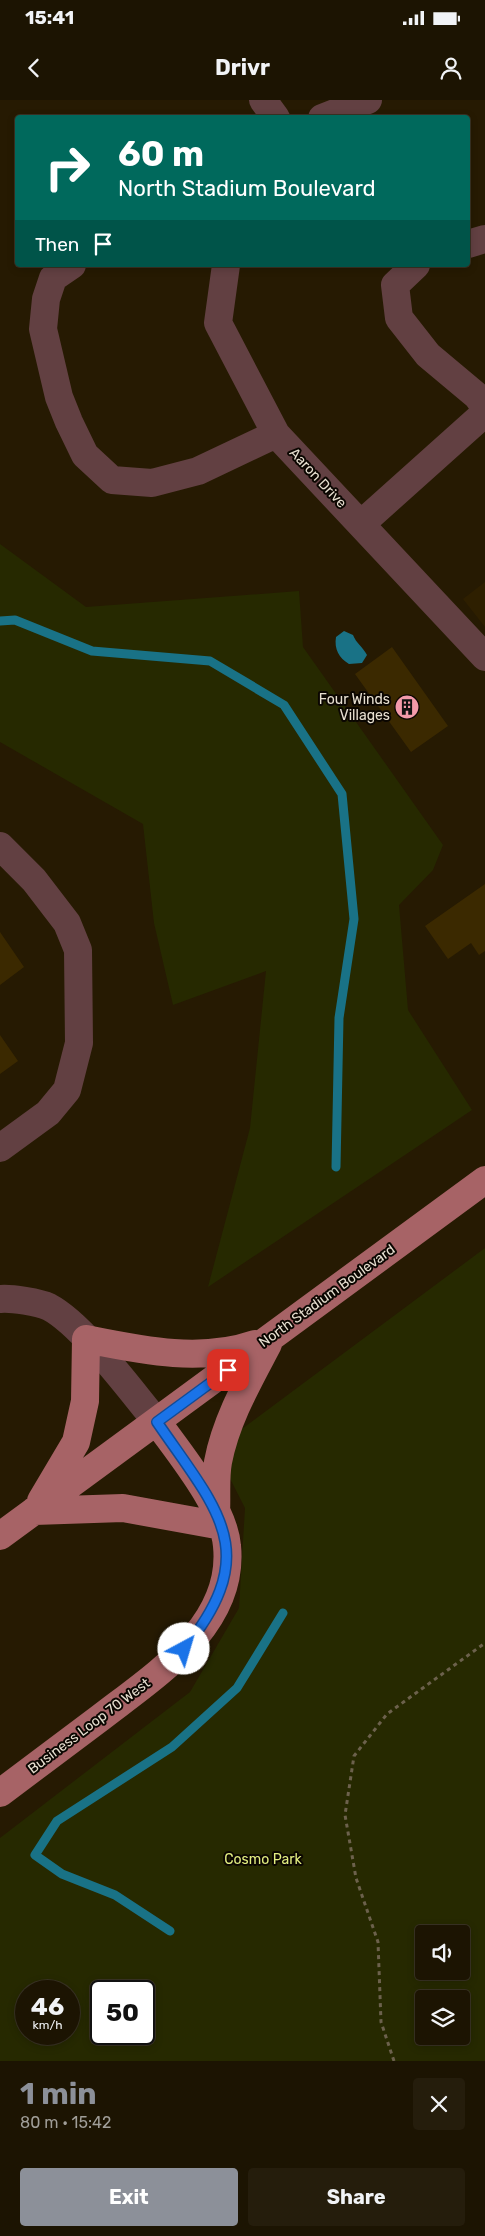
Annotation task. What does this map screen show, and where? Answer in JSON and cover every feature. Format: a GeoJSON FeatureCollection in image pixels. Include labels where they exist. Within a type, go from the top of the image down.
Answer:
{"type":"FeatureCollection","features":[{"type":"Feature","properties":{"kind":"main road","name":"North Stadium Boulevard"},"geometry":{"type":"LineString","coordinates":[[0,1536],[485,1180]]}},
{"type":"Feature","properties":{"kind":"main road"},"geometry":{"type":"LineString","coordinates":[[34,1511],[76,1442],[84,1401],[86,1339],[140,1350],[190,1354],[233,1352],[270,1338]]}},
{"type":"Feature","properties":{"kind":"main road"},"geometry":{"type":"LineString","coordinates":[[34,1511],[123,1508],[219,1520],[218,1464],[226,1434],[240,1396],[270,1338]]}},
{"type":"Feature","properties":{"kind":"main road","name":"Business Loop 70 West"},"geometry":{"type":"LineString","coordinates":[[0,1793],[162,1670],[184,1649],[203,1626],[218,1600],[225,1582],[227,1546],[219,1520],[207,1494],[157,1422]]}},
{"type":"Feature","properties":{"kind":"street"},"geometry":{"type":"LineString","coordinates":[[263,100],[274,115]]}},
{"type":"Feature","properties":{"kind":"street"},"geometry":{"type":"LineString","coordinates":[[330,115],[368,100]]}},
{"type":"Feature","properties":{"kind":"street"},"geometry":{"type":"LineString","coordinates":[[470,243],[485,239]]}},
{"type":"Feature","properties":{"kind":"street"},"geometry":{"type":"LineString","coordinates":[[69,267],[53,278],[46,299],[43,329],[59,398],[69,422],[85,455],[112,480],[152,483],[198,472],[276,434]]}},
{"type":"Feature","properties":{"kind":"street","name":"Aaron Drive"},"geometry":{"type":"LineString","coordinates":[[226,267],[218,323],[276,434],[484,653]]}},
{"type":"Feature","properties":{"kind":"street"},"geometry":{"type":"LineString","coordinates":[[414,267],[395,285],[399,318],[428,355],[477,396],[485,407]]}},
{"type":"Feature","properties":{"kind":"street"},"geometry":{"type":"LineString","coordinates":[[361,524],[485,413]]}},
{"type":"Feature","properties":{"kind":"street"},"geometry":{"type":"LineString","coordinates":[[0,846],[34,880],[51,901],[67,923],[78,950],[79,1043],[67,1090],[48,1113],[0,1148]]}},
{"type":"Feature","properties":{"kind":"street"},"geometry":{"type":"LineString","coordinates":[[0,1298],[48,1307],[86,1339],[157,1422]]}},
{"type":"Feature","properties":{"kind":"path"},"geometry":{"type":"LineString","coordinates":[[394,2061],[381,2022],[378,1942],[356,1878],[345,1815],[354,1756],[387,1714],[485,1643]]}},
{"type":"Feature","properties":{"kind":"shaded area"},"geometry":{"type":"Polygon","coordinates":[[[485,582],[485,627],[463,599],[485,582]]]}},
{"type":"Feature","properties":{"kind":"green space"},"geometry":{"type":"Polygon","coordinates":[[[0,544],[86,607],[299,591],[303,647],[443,845],[433,870],[399,905],[408,1010],[472,1110],[208,1287],[250,1128],[266,971],[173,1005],[154,923],[143,824],[0,742],[0,544]]]}},
{"type":"Feature","properties":{"kind":"green space","name":"Cosmo Park"},"geometry":{"type":"Polygon","coordinates":[[[485,1248],[485,2061],[0,2061],[0,1838],[190,1692],[239,1608],[245,1508],[215,1449],[485,1248]]]}},
{"type":"Feature","properties":{"kind":"water"},"geometry":{"type":"Polygon","coordinates":[[[344,631],[353,635],[367,655],[362,663],[349,664],[338,653],[336,637],[344,631]]]}},
{"type":"Feature","properties":{"kind":"building","name":"Four Winds Villages"},"geometry":{"type":"Polygon","coordinates":[[[392,647],[448,726],[411,752],[355,674],[392,647]]]}},
{"type":"Feature","properties":{"kind":"building"},"geometry":{"type":"Polygon","coordinates":[[[485,884],[485,951],[479,955],[471,943],[448,959],[425,926],[485,884]]]}},
{"type":"Feature","properties":{"kind":"building"},"geometry":{"type":"Polygon","coordinates":[[[0,932],[24,967],[0,985],[0,932]]]}},
{"type":"Feature","properties":{"kind":"building"},"geometry":{"type":"Polygon","coordinates":[[[0,1035],[18,1061],[0,1074],[0,1035]]]}},
{"type":"Feature","properties":{"kind":"waterway"},"geometry":{"type":"LineString","coordinates":[[0,621],[15,620],[92,651],[210,661],[284,705],[342,794],[354,919],[339,1018],[336,1167]]}},
{"type":"Feature","properties":{"kind":"waterway"},"geometry":{"type":"LineString","coordinates":[[170,1931],[115,1895],[62,1874],[35,1855],[57,1821],[172,1747],[237,1688],[283,1613]]}},
{"type":"Feature","properties":{"kind":"place","name":"Four Winds Villages"},"geometry":{"type":"Point","coordinates":[407,707]}},
{"type":"Feature","properties":{"kind":"route"},"geometry":{"type":"LineString","coordinates":[[184,1649],[203,1626],[218,1600],[225,1582],[227,1546],[222,1526],[207,1494],[157,1422],[228,1370]]}}]}
